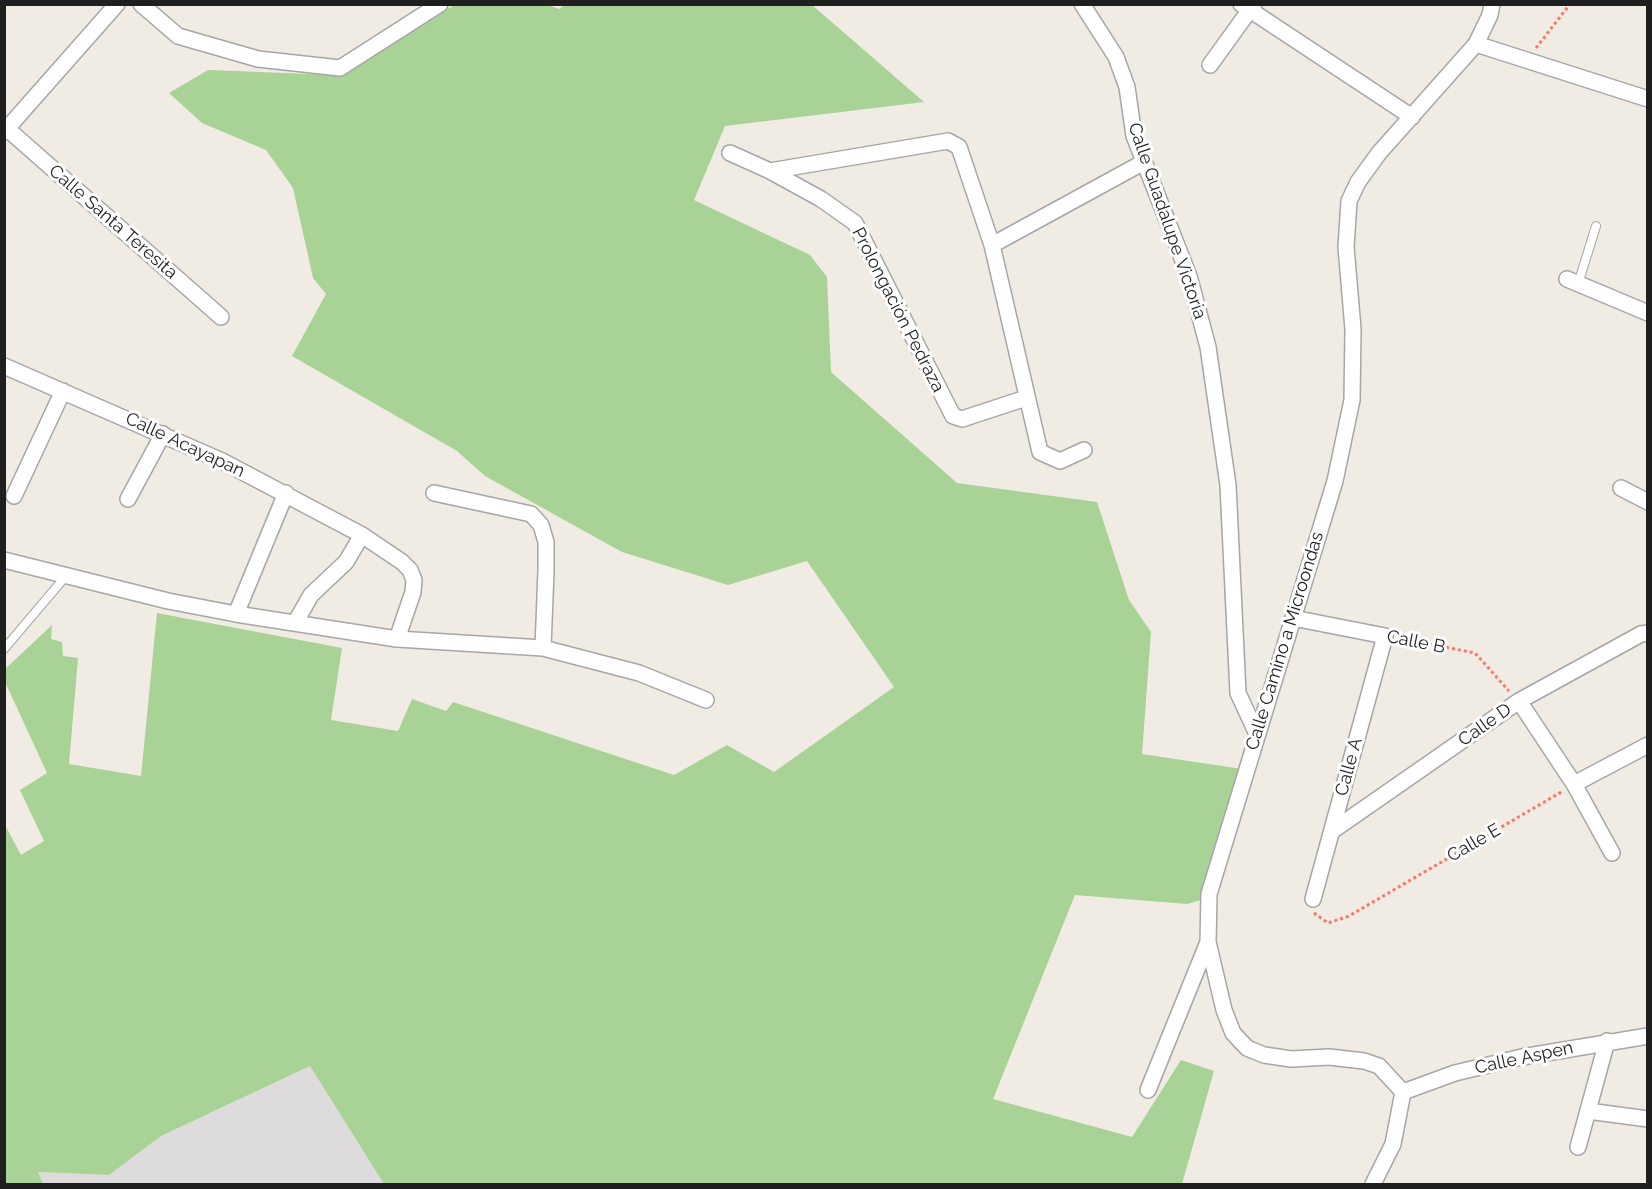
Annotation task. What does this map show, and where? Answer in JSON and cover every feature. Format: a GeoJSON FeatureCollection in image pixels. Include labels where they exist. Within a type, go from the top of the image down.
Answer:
{"type":"FeatureCollection","features":[{"type":"Feature","properties":{"kind":"street"},"geometry":{"type":"LineString","coordinates":[[6,129],[117,4]]}},
{"type":"Feature","properties":{"kind":"street"},"geometry":{"type":"LineString","coordinates":[[141,4],[178,36],[258,59],[340,68],[440,4]]}},
{"type":"Feature","properties":{"kind":"street","name":"Calle Guadalupe Victoria"},"geometry":{"type":"LineString","coordinates":[[1082,4],[1097,24],[1116,57],[1127,87],[1134,136],[1189,276],[1208,347],[1228,485],[1238,693],[1256,732]]}},
{"type":"Feature","properties":{"kind":"street","name":"Calle Camino a Microondas"},"geometry":{"type":"LineString","coordinates":[[1403,1092],[1379,1066],[1364,1061],[1329,1058],[1291,1059],[1264,1055],[1247,1048],[1233,1033],[1224,1010],[1208,942],[1209,894],[1256,732],[1335,481],[1352,400],[1353,338],[1346,247],[1349,201],[1358,182],[1379,153],[1476,44],[1490,15],[1491,4]]}},
{"type":"Feature","properties":{"kind":"street"},"geometry":{"type":"LineString","coordinates":[[1210,65],[1248,6],[1412,117]]}},
{"type":"Feature","properties":{"kind":"street"},"geometry":{"type":"LineString","coordinates":[[1476,44],[1647,99]]}},
{"type":"Feature","properties":{"kind":"street","name":"Calle Santa Teresita"},"geometry":{"type":"LineString","coordinates":[[6,129],[221,317]]}},
{"type":"Feature","properties":{"kind":"street"},"geometry":{"type":"LineString","coordinates":[[770,171],[948,141],[959,147],[992,245],[1040,452],[1060,461],[1084,450]]}},
{"type":"Feature","properties":{"kind":"street","name":"Prolongación Pedraza"},"geometry":{"type":"LineString","coordinates":[[730,153],[770,171],[821,199],[855,223],[953,416],[962,419],[1026,398]]}},
{"type":"Feature","properties":{"kind":"street"},"geometry":{"type":"LineString","coordinates":[[992,245],[1144,162]]}},
{"type":"Feature","properties":{"kind":"street"},"geometry":{"type":"LineString","coordinates":[[1573,282],[1647,313]]}},
{"type":"Feature","properties":{"kind":"street","name":"Calle Acayapan"},"geometry":{"type":"LineString","coordinates":[[4,366],[163,434],[286,493],[362,535],[402,562],[410,570],[414,580],[413,592],[397,639]]}},
{"type":"Feature","properties":{"kind":"street"},"geometry":{"type":"LineString","coordinates":[[14,496],[63,391]]}},
{"type":"Feature","properties":{"kind":"street"},"geometry":{"type":"LineString","coordinates":[[128,500],[163,434]]}},
{"type":"Feature","properties":{"kind":"street"},"geometry":{"type":"LineString","coordinates":[[1621,488],[1647,502]]}},
{"type":"Feature","properties":{"kind":"street"},"geometry":{"type":"LineString","coordinates":[[236,614],[286,493]]}},
{"type":"Feature","properties":{"kind":"street"},"geometry":{"type":"LineString","coordinates":[[434,493],[531,514],[541,525],[546,542],[543,648]]}},
{"type":"Feature","properties":{"kind":"street"},"geometry":{"type":"LineString","coordinates":[[295,623],[311,595],[346,562],[362,535]]}},
{"type":"Feature","properties":{"kind":"street"},"geometry":{"type":"LineString","coordinates":[[4,561],[66,574],[168,601],[236,614],[397,639],[543,648],[639,673],[706,700]]}},
{"type":"Feature","properties":{"kind":"street","name":"Calle B"},"geometry":{"type":"LineString","coordinates":[[1293,618],[1385,636]]}},
{"type":"Feature","properties":{"kind":"street","name":"Calle D"},"geometry":{"type":"LineString","coordinates":[[1332,831],[1519,701],[1641,634],[1647,633]]}},
{"type":"Feature","properties":{"kind":"street","name":"Calle A"},"geometry":{"type":"LineString","coordinates":[[1313,899],[1385,636]]}},
{"type":"Feature","properties":{"kind":"street"},"geometry":{"type":"LineString","coordinates":[[1519,701],[1574,784],[1612,853]]}},
{"type":"Feature","properties":{"kind":"street"},"geometry":{"type":"LineString","coordinates":[[1574,784],[1647,746]]}},
{"type":"Feature","properties":{"kind":"street"},"geometry":{"type":"LineString","coordinates":[[1148,1090],[1208,942]]}},
{"type":"Feature","properties":{"kind":"street","name":"Calle Aspen"},"geometry":{"type":"LineString","coordinates":[[1403,1092],[1477,1068],[1607,1041],[1647,1036]]}},
{"type":"Feature","properties":{"kind":"street"},"geometry":{"type":"LineString","coordinates":[[1578,1147],[1607,1041]]}},
{"type":"Feature","properties":{"kind":"street"},"geometry":{"type":"LineString","coordinates":[[1373,1185],[1393,1144],[1403,1092]]}},
{"type":"Feature","properties":{"kind":"street"},"geometry":{"type":"LineString","coordinates":[[1588,1111],[1647,1119]]}},
{"type":"Feature","properties":{"kind":"lane"},"geometry":{"type":"LineString","coordinates":[[1573,282],[1596,226]]}},
{"type":"Feature","properties":{"kind":"lane"},"geometry":{"type":"LineString","coordinates":[[4,649],[66,574]]}},
{"type":"Feature","properties":{"kind":"path"},"geometry":{"type":"LineString","coordinates":[[1526,61],[1570,4]]}},
{"type":"Feature","properties":{"kind":"path","name":"Calle B"},"geometry":{"type":"LineString","coordinates":[[1385,636],[1475,653],[1519,701]]}},
{"type":"Feature","properties":{"kind":"path","name":"Calle E"},"geometry":{"type":"LineString","coordinates":[[1313,899],[1314,914],[1328,923],[1349,916],[1574,784]]}},
{"type":"Feature","properties":{"kind":"shaded area"},"geometry":{"type":"Polygon","coordinates":[[[310,1066],[384,1184],[43,1184],[37,1172],[109,1175],[161,1136],[310,1066]]]}},
{"type":"Feature","properties":{"kind":"green space"},"geometry":{"type":"Polygon","coordinates":[[[456,4],[545,4],[559,9],[566,4],[812,5],[924,102],[725,126],[694,200],[810,255],[827,277],[831,372],[957,483],[1097,502],[1129,600],[1151,632],[1142,754],[1242,769],[1201,900],[1187,904],[1075,895],[993,1099],[1132,1137],[1181,1060],[1214,1071],[1182,1184],[384,1184],[310,1066],[161,1136],[109,1175],[38,1172],[43,1184],[5,1184],[4,823],[21,855],[44,841],[20,790],[47,773],[5,682],[4,670],[52,625],[51,639],[62,642],[63,656],[78,658],[69,764],[141,776],[157,613],[342,648],[331,720],[398,731],[412,699],[446,711],[453,702],[674,775],[727,745],[774,772],[894,687],[807,561],[728,585],[622,552],[485,476],[457,451],[292,356],[326,294],[313,278],[293,188],[266,150],[202,123],[169,93],[208,70],[337,75],[456,4]]]}}]}
